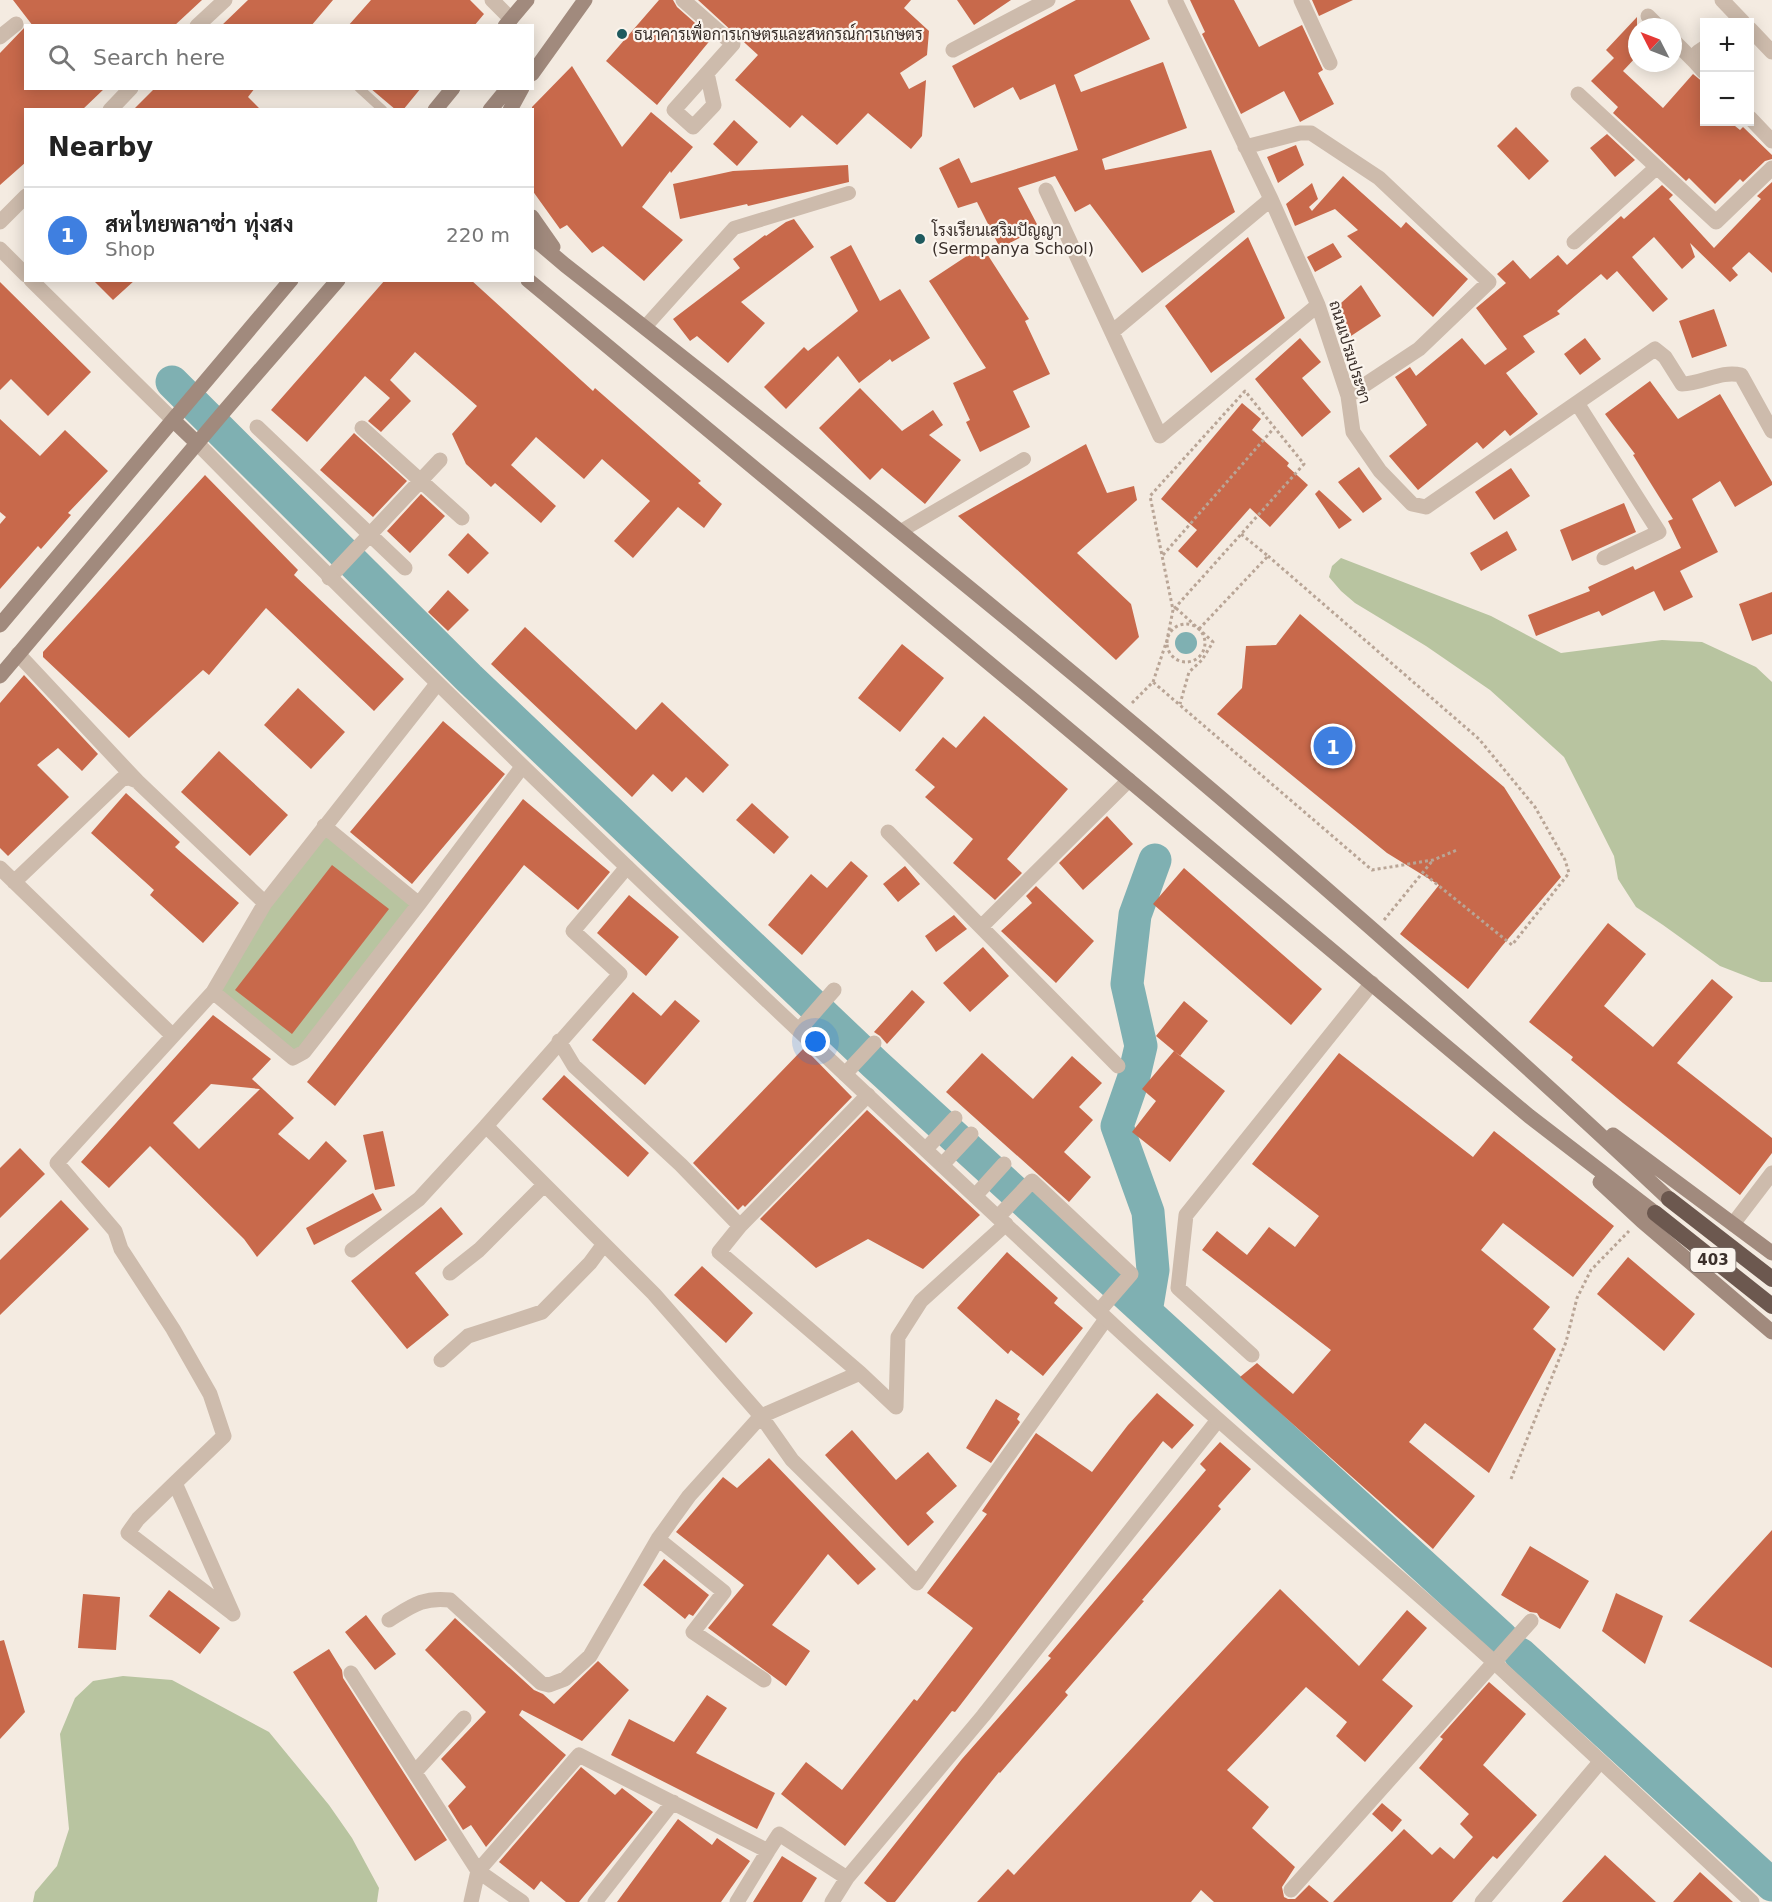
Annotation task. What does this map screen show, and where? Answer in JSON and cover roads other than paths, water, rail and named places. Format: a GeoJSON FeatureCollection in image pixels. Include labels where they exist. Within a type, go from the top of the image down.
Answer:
{"type":"FeatureCollection","features":[{"type":"Feature","properties":{"kind":"highway","name":"403"},"geometry":{"type":"LineString","coordinates":[[1669,1199],[1772,1279]]}},
{"type":"Feature","properties":{"kind":"highway","name":"403"},"geometry":{"type":"LineString","coordinates":[[1648,1217],[1772,1306]]}},
{"type":"Feature","properties":{"kind":"main road"},"geometry":{"type":"LineString","coordinates":[[508,22],[527,0]]}},
{"type":"Feature","properties":{"kind":"main road"},"geometry":{"type":"LineString","coordinates":[[534,57],[584,0]]}},
{"type":"Feature","properties":{"kind":"main road"},"geometry":{"type":"LineString","coordinates":[[534,71],[584,0]]}},
{"type":"Feature","properties":{"kind":"main road"},"geometry":{"type":"LineString","coordinates":[[437,108],[451,90]]}},
{"type":"Feature","properties":{"kind":"main road"},"geometry":{"type":"LineString","coordinates":[[492,108],[506,90]]}},
{"type":"Feature","properties":{"kind":"main road"},"geometry":{"type":"LineString","coordinates":[[511,108],[521,90]]}},
{"type":"Feature","properties":{"kind":"main road"},"geometry":{"type":"LineString","coordinates":[[534,220],[565,266]]}},
{"type":"Feature","properties":{"kind":"main road"},"geometry":{"type":"LineString","coordinates":[[534,239],[565,266],[901,531]]}},
{"type":"Feature","properties":{"kind":"main road"},"geometry":{"type":"LineString","coordinates":[[0,625],[289,282]]}},
{"type":"Feature","properties":{"kind":"main road"},"geometry":{"type":"LineString","coordinates":[[0,676],[336,282]]}},
{"type":"Feature","properties":{"kind":"main road"},"geometry":{"type":"LineString","coordinates":[[530,282],[1128,780]]}},
{"type":"Feature","properties":{"kind":"main road"},"geometry":{"type":"LineString","coordinates":[[177,415],[200,439]]}},
{"type":"Feature","properties":{"kind":"main road","name":"403"},"geometry":{"type":"LineString","coordinates":[[901,531],[1122,713],[1375,930],[1558,1094],[1669,1199]]}},
{"type":"Feature","properties":{"kind":"main road","name":"403"},"geometry":{"type":"LineString","coordinates":[[1128,780],[1648,1217]]}},
{"type":"Feature","properties":{"kind":"main road"},"geometry":{"type":"LineString","coordinates":[[1558,1094],[1772,1253]]}},
{"type":"Feature","properties":{"kind":"main road"},"geometry":{"type":"LineString","coordinates":[[1648,1217],[1772,1332]]}},
{"type":"Feature","properties":{"kind":"street"},"geometry":{"type":"LineString","coordinates":[[199,24],[225,0]]}},
{"type":"Feature","properties":{"kind":"street"},"geometry":{"type":"LineString","coordinates":[[492,0],[508,22]]}},
{"type":"Feature","properties":{"kind":"street"},"geometry":{"type":"LineString","coordinates":[[683,0],[733,44],[707,73]]}},
{"type":"Feature","properties":{"kind":"street"},"geometry":{"type":"LineString","coordinates":[[953,50],[1048,0]]}},
{"type":"Feature","properties":{"kind":"street","name":"ถนนเปรมประชา"},"geometry":{"type":"LineString","coordinates":[[1175,0],[1318,304],[1348,396],[1353,432],[1380,471],[1412,504],[1426,507],[1655,349],[1665,357],[1682,384],[1692,384],[1731,372],[1741,375],[1772,431]]}},
{"type":"Feature","properties":{"kind":"street"},"geometry":{"type":"LineString","coordinates":[[1301,0],[1330,63]]}},
{"type":"Feature","properties":{"kind":"street"},"geometry":{"type":"LineString","coordinates":[[1722,0],[1739,18]]}},
{"type":"Feature","properties":{"kind":"street"},"geometry":{"type":"LineString","coordinates":[[0,37],[16,24]]}},
{"type":"Feature","properties":{"kind":"street"},"geometry":{"type":"LineString","coordinates":[[1754,34],[1772,52]]}},
{"type":"Feature","properties":{"kind":"street"},"geometry":{"type":"LineString","coordinates":[[1682,49],[1700,67]]}},
{"type":"Feature","properties":{"kind":"street"},"geometry":{"type":"LineString","coordinates":[[1700,51],[1698,52],[1700,67]]}},
{"type":"Feature","properties":{"kind":"street"},"geometry":{"type":"LineString","coordinates":[[112,108],[129,90]]}},
{"type":"Feature","properties":{"kind":"street"},"geometry":{"type":"LineString","coordinates":[[1578,94],[1716,222],[1772,168]]}},
{"type":"Feature","properties":{"kind":"street"},"geometry":{"type":"LineString","coordinates":[[1754,123],[1772,141]]}},
{"type":"Feature","properties":{"kind":"street"},"geometry":{"type":"LineString","coordinates":[[1245,147],[1300,133],[1311,133],[1379,178],[1489,282],[1419,349],[1348,396]]}},
{"type":"Feature","properties":{"kind":"street"},"geometry":{"type":"LineString","coordinates":[[1574,242],[1658,167]]}},
{"type":"Feature","properties":{"kind":"street"},"geometry":{"type":"LineString","coordinates":[[1046,190],[1160,436],[1318,304]]}},
{"type":"Feature","properties":{"kind":"street"},"geometry":{"type":"LineString","coordinates":[[645,327],[734,228],[849,193]]}},
{"type":"Feature","properties":{"kind":"street"},"geometry":{"type":"LineString","coordinates":[[0,222],[24,198]]}},
{"type":"Feature","properties":{"kind":"street"},"geometry":{"type":"LineString","coordinates":[[1112,332],[1270,199]]}},
{"type":"Feature","properties":{"kind":"street"},"geometry":{"type":"LineString","coordinates":[[0,249],[24,273]]}},
{"type":"Feature","properties":{"kind":"street"},"geometry":{"type":"LineString","coordinates":[[34,282],[177,415]]}},
{"type":"Feature","properties":{"kind":"street"},"geometry":{"type":"LineString","coordinates":[[1577,403],[1659,532],[1604,558]]}},
{"type":"Feature","properties":{"kind":"street"},"geometry":{"type":"LineString","coordinates":[[257,427],[371,533],[405,568]]}},
{"type":"Feature","properties":{"kind":"street"},"geometry":{"type":"LineString","coordinates":[[362,428],[462,518]]}},
{"type":"Feature","properties":{"kind":"street"},"geometry":{"type":"LineString","coordinates":[[200,439],[333,573],[437,684],[799,1030],[1101,1313],[1218,1420],[1493,1662],[1752,1902]]}},
{"type":"Feature","properties":{"kind":"street"},"geometry":{"type":"LineString","coordinates":[[901,531],[1024,459]]}},
{"type":"Feature","properties":{"kind":"street"},"geometry":{"type":"LineString","coordinates":[[333,573],[440,460]]}},
{"type":"Feature","properties":{"kind":"street"},"geometry":{"type":"LineString","coordinates":[[18,654],[136,781],[266,903]]}},
{"type":"Feature","properties":{"kind":"street"},"geometry":{"type":"LineString","coordinates":[[175,1484],[233,1614],[128,1533],[138,1519],[224,1436],[210,1394],[173,1329],[121,1250],[115,1231],[57,1163],[213,992],[266,903],[437,684]]}},
{"type":"Feature","properties":{"kind":"street"},"geometry":{"type":"LineString","coordinates":[[213,992],[293,1058],[304,1052],[522,767]]}},
{"type":"Feature","properties":{"kind":"street"},"geometry":{"type":"LineString","coordinates":[[14,882],[122,779],[129,778],[136,781]]}},
{"type":"Feature","properties":{"kind":"street"},"geometry":{"type":"LineString","coordinates":[[981,927],[1128,780]]}},
{"type":"Feature","properties":{"kind":"street"},"geometry":{"type":"LineString","coordinates":[[324,826],[419,904]]}},
{"type":"Feature","properties":{"kind":"street"},"geometry":{"type":"LineString","coordinates":[[888,832],[1118,1066]]}},
{"type":"Feature","properties":{"kind":"street"},"geometry":{"type":"LineString","coordinates":[[352,1250],[419,1199],[620,974],[573,931],[627,867]]}},
{"type":"Feature","properties":{"kind":"street"},"geometry":{"type":"LineString","coordinates":[[0,868],[172,1035]]}},
{"type":"Feature","properties":{"kind":"street"},"geometry":{"type":"LineString","coordinates":[[1252,1355],[1178,1288],[1186,1215],[1372,983]]}},
{"type":"Feature","properties":{"kind":"street"},"geometry":{"type":"LineString","coordinates":[[799,1030],[834,990]]}},
{"type":"Feature","properties":{"kind":"street"},"geometry":{"type":"LineString","coordinates":[[559,1041],[574,1066],[681,1165],[740,1226]]}},
{"type":"Feature","properties":{"kind":"street"},"geometry":{"type":"LineString","coordinates":[[846,1074],[874,1043]]}},
{"type":"Feature","properties":{"kind":"street"},"geometry":{"type":"LineString","coordinates":[[486,1126],[654,1293],[761,1416],[792,1460],[917,1583],[1101,1313],[1131,1274],[1032,1181],[1001,1219],[921,1301],[898,1337],[896,1407],[860,1373],[719,1252],[740,1226],[868,1095]]}},
{"type":"Feature","properties":{"kind":"street"},"geometry":{"type":"LineString","coordinates":[[927,1149],[955,1118]]}},
{"type":"Feature","properties":{"kind":"street"},"geometry":{"type":"LineString","coordinates":[[943,1164],[971,1134]]}},
{"type":"Feature","properties":{"kind":"street"},"geometry":{"type":"LineString","coordinates":[[976,1195],[1004,1164]]}},
{"type":"Feature","properties":{"kind":"street"},"geometry":{"type":"LineString","coordinates":[[1733,1224],[1772,1173]]}},
{"type":"Feature","properties":{"kind":"street"},"geometry":{"type":"LineString","coordinates":[[450,1273],[479,1250],[544,1185]]}},
{"type":"Feature","properties":{"kind":"street"},"geometry":{"type":"LineString","coordinates":[[441,1359],[468,1336],[542,1312],[590,1263],[604,1244]]}},
{"type":"Feature","properties":{"kind":"street"},"geometry":{"type":"LineString","coordinates":[[389,1620],[420,1601],[438,1598],[450,1600],[541,1683],[549,1685],[565,1679],[590,1656],[658,1539],[689,1496],[761,1416],[860,1373]]}},
{"type":"Feature","properties":{"kind":"street"},"geometry":{"type":"LineString","coordinates":[[832,1902],[847,1878],[983,1716],[1218,1420]]}},
{"type":"Feature","properties":{"kind":"street"},"geometry":{"type":"LineString","coordinates":[[658,1539],[724,1592],[693,1632],[765,1680]]}},
{"type":"Feature","properties":{"kind":"street"},"geometry":{"type":"LineString","coordinates":[[1291,1890],[1531,1621]]}},
{"type":"Feature","properties":{"kind":"street"},"geometry":{"type":"LineString","coordinates":[[351,1673],[478,1870],[522,1902]]}},
{"type":"Feature","properties":{"kind":"street"},"geometry":{"type":"LineString","coordinates":[[415,1772],[464,1718]]}},
{"type":"Feature","properties":{"kind":"street"},"geometry":{"type":"LineString","coordinates":[[471,1902],[478,1870],[579,1755],[768,1851]]}},
{"type":"Feature","properties":{"kind":"street"},"geometry":{"type":"LineString","coordinates":[[1482,1902],[1600,1762]]}},
{"type":"Feature","properties":{"kind":"street"},"geometry":{"type":"LineString","coordinates":[[596,1902],[674,1802]]}},
{"type":"Feature","properties":{"kind":"street"},"geometry":{"type":"LineString","coordinates":[[737,1902],[779,1834],[847,1878]]}},
{"type":"Feature","properties":{"kind":"lane"},"geometry":{"type":"LineString","coordinates":[[361,90],[381,108]]}},
{"type":"Feature","properties":{"kind":"water"},"geometry":{"type":"Polygon","coordinates":[[[1186,632],[1194,635],[1197,643],[1194,651],[1186,654],[1178,651],[1175,643],[1178,635],[1186,632]]]}},
{"type":"Feature","properties":{"kind":"waterway"},"geometry":{"type":"LineString","coordinates":[[172,382],[469,678],[875,1064],[1502,1638]]}},
{"type":"Feature","properties":{"kind":"waterway"},"geometry":{"type":"LineString","coordinates":[[1146,1312],[1153,1270],[1148,1212],[1117,1126],[1133,1080],[1141,1046],[1127,984],[1135,915],[1155,860]]}},
{"type":"Feature","properties":{"kind":"waterway"},"geometry":{"type":"LineString","coordinates":[[1520,1654],[1772,1885]]}},
{"type":"Feature","properties":{"kind":"place","name":"ธนาคารเพื่อการเกษตรและสหกรณ์การเกษตร"},"geometry":{"type":"Point","coordinates":[622,34]}},
{"type":"Feature","properties":{"kind":"place","name":"โรงเรียนเสริมปัญญา (Sermpanya School)"},"geometry":{"type":"Point","coordinates":[920,239]}},
{"type":"Feature","properties":{"kind":"place","name":"สหไทยพลาซ่า ทุ่งสง"},"geometry":{"type":"Point","coordinates":[1333,746]}}]}
